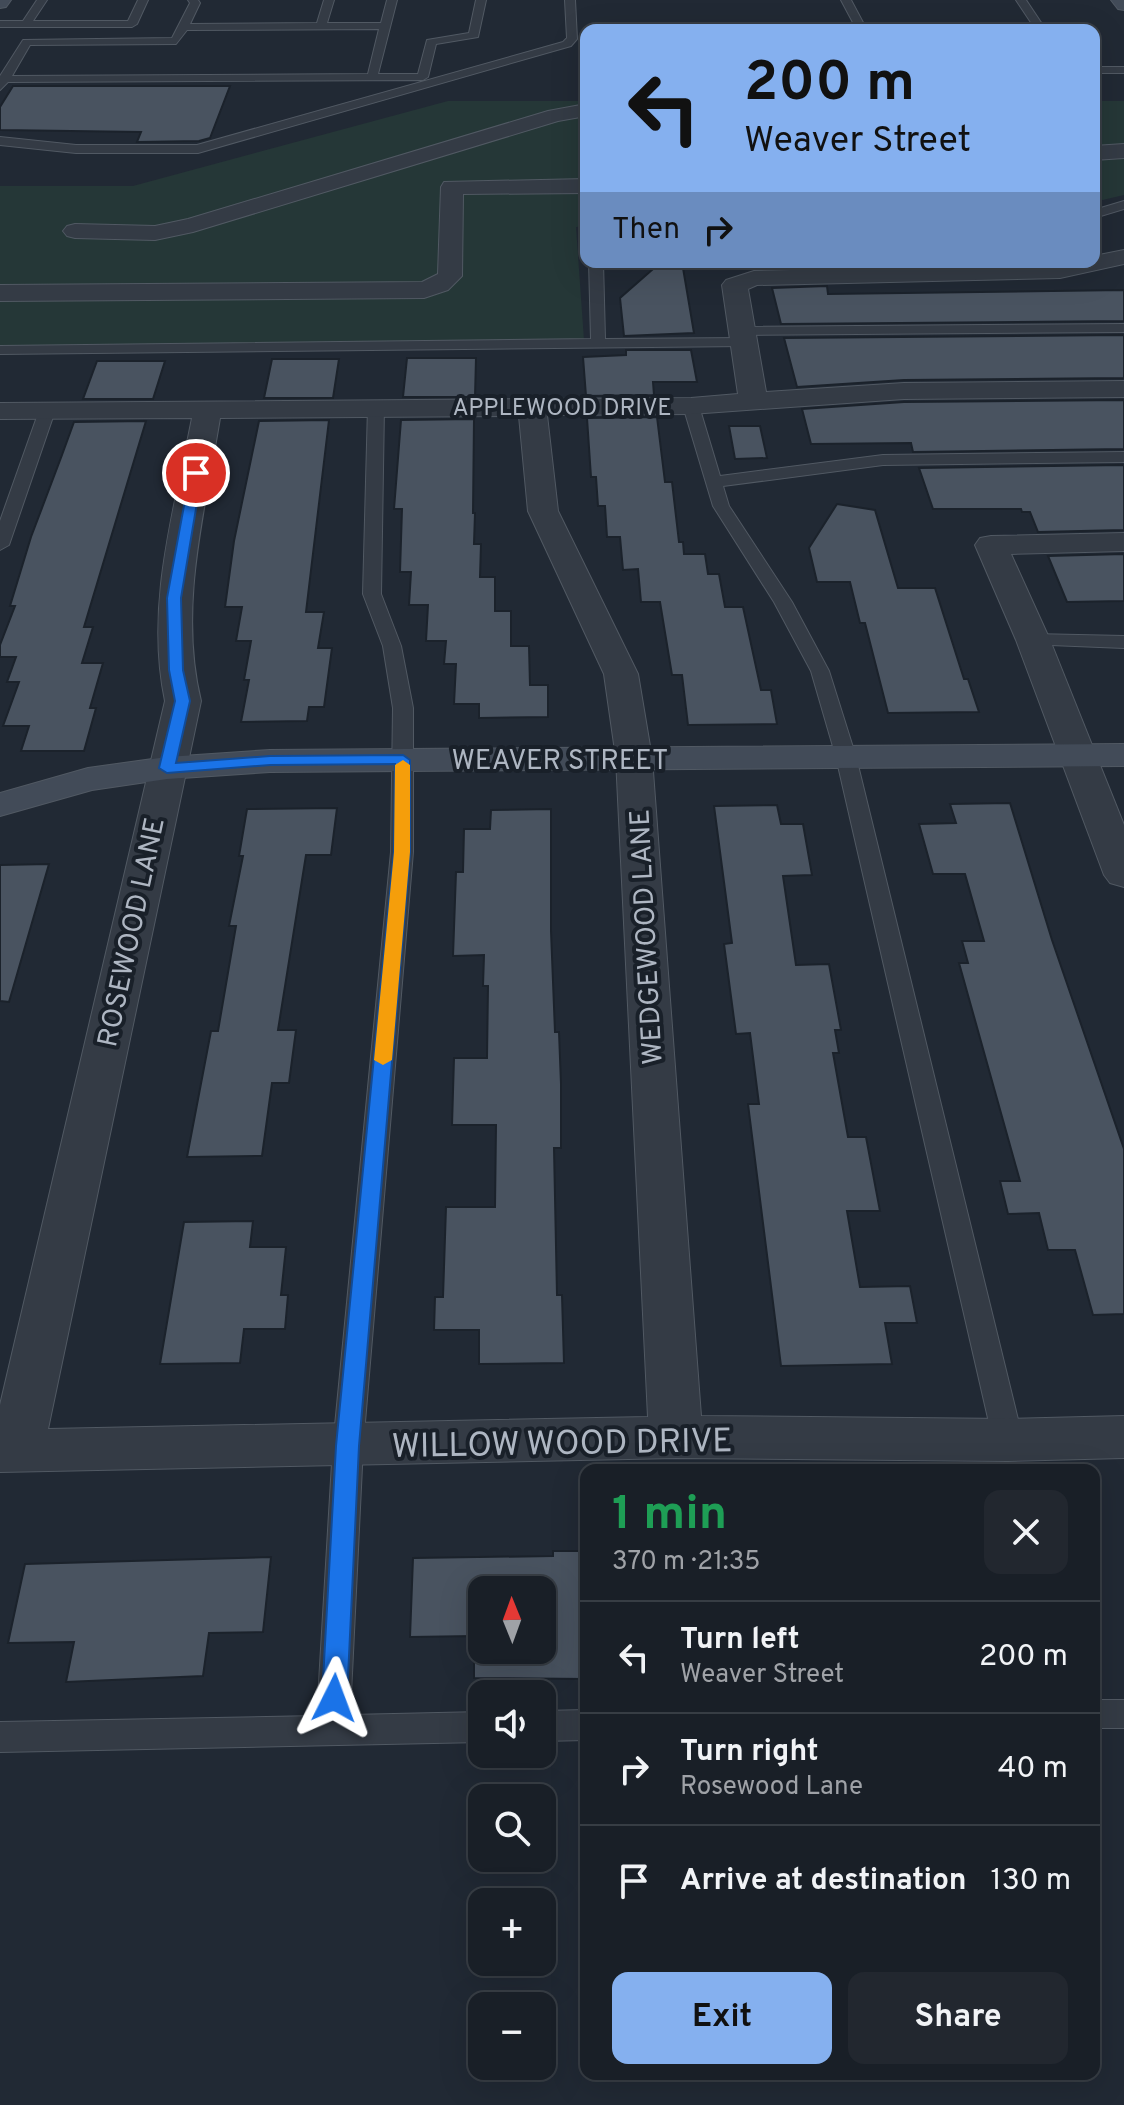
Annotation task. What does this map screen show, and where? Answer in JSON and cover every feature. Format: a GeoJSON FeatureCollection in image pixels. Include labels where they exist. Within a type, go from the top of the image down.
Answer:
{"type":"FeatureCollection","features":[{"type":"Feature","properties":{"kind":"street"},"geometry":{"type":"LineString","coordinates":[[1120,0],[1124,5]]}},
{"type":"Feature","properties":{"kind":"street"},"geometry":{"type":"LineString","coordinates":[[75,231],[155,233],[193,225],[555,115],[580,111]]}},
{"type":"Feature","properties":{"kind":"street"},"geometry":{"type":"LineString","coordinates":[[1100,153],[1124,151]]}},
{"type":"Feature","properties":{"kind":"street"},"geometry":{"type":"LineString","coordinates":[[377,169],[437,183],[580,186]]}},
{"type":"Feature","properties":{"kind":"street"},"geometry":{"type":"LineString","coordinates":[[0,293],[424,290],[439,285],[450,276],[437,183]]}},
{"type":"Feature","properties":{"kind":"street"},"geometry":{"type":"LineString","coordinates":[[1100,262],[1124,257]]}},
{"type":"Feature","properties":{"kind":"street"},"geometry":{"type":"LineString","coordinates":[[753,401],[735,285],[754,278],[1060,271],[1074,268]]}},
{"type":"Feature","properties":{"kind":"street","name":"APPLEWOOD DRIVE"},"geometry":{"type":"LineString","coordinates":[[0,411],[691,406],[904,391],[1124,389]]}},
{"type":"Feature","properties":{"kind":"street","name":"WEDGEWOOD LANE"},"geometry":{"type":"LineString","coordinates":[[532,407],[543,511],[621,674],[634,758],[676,1437]]}},
{"type":"Feature","properties":{"kind":"street","name":"ROSEWOOD LANE"},"geometry":{"type":"LineString","coordinates":[[8,1451],[183,701],[176,670],[174,598],[207,411]]}},
{"type":"Feature","properties":{"kind":"street"},"geometry":{"type":"LineString","coordinates":[[1124,542],[991,545],[1033,640],[1124,875]]}},
{"type":"Feature","properties":{"kind":"street","name":"WEAVER STREET"},"geometry":{"type":"LineString","coordinates":[[0,805],[88,779],[167,768],[270,761],[1124,755]]}},
{"type":"Feature","properties":{"kind":"street","name":"WILLOW WOOD DRIVE"},"geometry":{"type":"LineString","coordinates":[[8,1451],[676,1437],[1008,1440],[1124,1437]]}},
{"type":"Feature","properties":{"kind":"lane"},"geometry":{"type":"LineString","coordinates":[[0,24],[132,24],[143,0]]}},
{"type":"Feature","properties":{"kind":"lane"},"geometry":{"type":"LineString","coordinates":[[2,81],[27,42],[176,41],[195,3],[193,0]]}},
{"type":"Feature","properties":{"kind":"lane"},"geometry":{"type":"LineString","coordinates":[[423,77],[431,42],[474,35],[481,0]]}},
{"type":"Feature","properties":{"kind":"lane"},"geometry":{"type":"LineString","coordinates":[[0,141],[76,149],[198,149],[567,44],[572,39],[570,0]]}},
{"type":"Feature","properties":{"kind":"lane"},"geometry":{"type":"LineString","coordinates":[[846,0],[859,24]]}},
{"type":"Feature","properties":{"kind":"lane"},"geometry":{"type":"LineString","coordinates":[[1021,0],[1037,24]]}},
{"type":"Feature","properties":{"kind":"lane"},"geometry":{"type":"LineString","coordinates":[[39,24],[49,3]]}},
{"type":"Feature","properties":{"kind":"lane"},"geometry":{"type":"LineString","coordinates":[[26,24],[49,3]]}},
{"type":"Feature","properties":{"kind":"lane"},"geometry":{"type":"LineString","coordinates":[[183,27],[340,11]]}},
{"type":"Feature","properties":{"kind":"lane"},"geometry":{"type":"LineString","coordinates":[[325,12],[387,11]]}},
{"type":"Feature","properties":{"kind":"lane"},"geometry":{"type":"LineString","coordinates":[[372,78],[387,11]]}},
{"type":"Feature","properties":{"kind":"lane"},"geometry":{"type":"LineString","coordinates":[[370,19],[387,11]]}},
{"type":"Feature","properties":{"kind":"lane"},"geometry":{"type":"LineString","coordinates":[[1100,70],[1124,70]]}},
{"type":"Feature","properties":{"kind":"lane"},"geometry":{"type":"LineString","coordinates":[[2,81],[454,77]]}},
{"type":"Feature","properties":{"kind":"lane"},"geometry":{"type":"LineString","coordinates":[[1100,212],[1124,205]]}},
{"type":"Feature","properties":{"kind":"lane"},"geometry":{"type":"LineString","coordinates":[[596,268],[598,343]]}},
{"type":"Feature","properties":{"kind":"lane"},"geometry":{"type":"LineString","coordinates":[[0,350],[598,343],[1124,328]]}},
{"type":"Feature","properties":{"kind":"lane"},"geometry":{"type":"LineString","coordinates":[[691,406],[721,506],[783,602],[820,671],[846,757],[1008,1440]]}},
{"type":"Feature","properties":{"kind":"lane"},"geometry":{"type":"LineString","coordinates":[[333,1730],[348,1446],[402,852],[403,708],[392,646],[372,594],[376,407]]}},
{"type":"Feature","properties":{"kind":"lane"},"geometry":{"type":"LineString","coordinates":[[0,545],[47,411]]}},
{"type":"Feature","properties":{"kind":"lane"},"geometry":{"type":"LineString","coordinates":[[714,482],[883,460],[1124,457]]}},
{"type":"Feature","properties":{"kind":"lane"},"geometry":{"type":"LineString","coordinates":[[1033,640],[1124,642]]}},
{"type":"Feature","properties":{"kind":"lane"},"geometry":{"type":"LineString","coordinates":[[1100,1714],[1124,1714]]}},
{"type":"Feature","properties":{"kind":"lane"},"geometry":{"type":"LineString","coordinates":[[556,1726],[580,1725]]}},
{"type":"Feature","properties":{"kind":"lane"},"geometry":{"type":"LineString","coordinates":[[0,1737],[468,1727]]}},
{"type":"Feature","properties":{"kind":"shaded area"},"geometry":{"type":"Polygon","coordinates":[[[448,101],[580,101],[580,227],[576,227],[584,340],[0,346],[0,186],[133,186],[448,101]]]}},
{"type":"Feature","properties":{"kind":"shaded area"},"geometry":{"type":"Polygon","coordinates":[[[1100,101],[1124,101],[1124,195],[1100,201],[1100,101]]]}},
{"type":"Feature","properties":{"kind":"building"},"geometry":{"type":"Polygon","coordinates":[[[13,86],[230,86],[210,138],[137,142],[141,132],[0,130],[0,107],[13,86]]]}},
{"type":"Feature","properties":{"kind":"building"},"geometry":{"type":"Polygon","coordinates":[[[654,268],[683,268],[694,333],[624,336],[620,298],[654,268]]]}},
{"type":"Feature","properties":{"kind":"building"},"geometry":{"type":"Polygon","coordinates":[[[827,286],[828,294],[1124,290],[1124,321],[781,324],[772,288],[827,286]]]}},
{"type":"Feature","properties":{"kind":"building"},"geometry":{"type":"Polygon","coordinates":[[[1124,335],[1124,378],[904,380],[797,387],[784,338],[1124,335]]]}},
{"type":"Feature","properties":{"kind":"building"},"geometry":{"type":"Polygon","coordinates":[[[626,350],[691,350],[697,382],[653,382],[654,395],[586,396],[583,357],[626,355],[626,350]]]}},
{"type":"Feature","properties":{"kind":"building"},"geometry":{"type":"Polygon","coordinates":[[[407,358],[476,358],[475,397],[403,397],[407,358]]]}},
{"type":"Feature","properties":{"kind":"building"},"geometry":{"type":"Polygon","coordinates":[[[272,359],[339,359],[333,398],[264,398],[272,359]]]}},
{"type":"Feature","properties":{"kind":"building"},"geometry":{"type":"Polygon","coordinates":[[[97,361],[165,361],[153,399],[83,399],[97,361]]]}},
{"type":"Feature","properties":{"kind":"building"},"geometry":{"type":"Polygon","coordinates":[[[1124,400],[1124,449],[913,452],[911,443],[811,444],[802,409],[904,402],[1124,400]]]}},
{"type":"Feature","properties":{"kind":"building"},"geometry":{"type":"Polygon","coordinates":[[[657,417],[665,482],[672,482],[679,542],[683,542],[684,554],[705,554],[708,574],[719,574],[725,607],[743,607],[761,690],[771,690],[777,724],[688,725],[682,675],[672,675],[660,602],[641,602],[638,569],[623,570],[620,537],[607,537],[605,506],[598,506],[596,477],[591,477],[587,418],[657,417]]]}},
{"type":"Feature","properties":{"kind":"building"},"geometry":{"type":"Polygon","coordinates":[[[474,419],[474,544],[481,544],[480,577],[495,577],[495,611],[511,611],[511,646],[529,646],[530,685],[548,685],[548,717],[479,718],[479,704],[454,704],[456,664],[444,664],[446,641],[426,641],[428,605],[409,605],[411,572],[400,572],[402,509],[394,509],[401,420],[474,419]]]}},
{"type":"Feature","properties":{"kind":"building"},"geometry":{"type":"Polygon","coordinates":[[[329,420],[306,612],[324,612],[318,648],[332,648],[324,707],[309,707],[307,721],[241,722],[249,680],[244,680],[251,641],[236,641],[242,607],[225,607],[234,541],[259,421],[329,420]]]}},
{"type":"Feature","properties":{"kind":"building"},"geometry":{"type":"Polygon","coordinates":[[[146,421],[84,627],[93,627],[82,663],[103,663],[90,708],[96,708],[84,751],[21,751],[29,726],[3,726],[19,682],[7,682],[16,657],[0,657],[0,645],[15,606],[10,606],[31,537],[74,422],[146,421]]]}},
{"type":"Feature","properties":{"kind":"building"},"geometry":{"type":"Polygon","coordinates":[[[729,426],[760,426],[767,458],[735,459],[729,426]]]}},
{"type":"Feature","properties":{"kind":"building"},"geometry":{"type":"Polygon","coordinates":[[[1124,465],[1124,530],[1038,532],[1030,512],[1022,512],[1021,509],[933,509],[919,468],[1124,465]]]}},
{"type":"Feature","properties":{"kind":"building"},"geometry":{"type":"Polygon","coordinates":[[[837,504],[875,510],[898,588],[935,588],[964,679],[968,679],[979,712],[888,713],[865,623],[860,623],[850,582],[817,582],[809,548],[837,504]]]}},
{"type":"Feature","properties":{"kind":"building"},"geometry":{"type":"Polygon","coordinates":[[[1124,554],[1124,601],[1067,602],[1048,556],[1124,554]]]}},
{"type":"Feature","properties":{"kind":"building"},"geometry":{"type":"Polygon","coordinates":[[[1010,803],[1052,940],[1124,1149],[1124,1314],[1093,1315],[1075,1250],[1048,1250],[1039,1213],[1008,1214],[1000,1181],[1020,1181],[959,963],[968,963],[962,941],[984,941],[965,874],[933,874],[919,824],[956,823],[950,804],[1010,803]]]}},
{"type":"Feature","properties":{"kind":"building"},"geometry":{"type":"Polygon","coordinates":[[[777,805],[781,824],[803,824],[812,875],[783,876],[796,965],[829,964],[841,1030],[835,1030],[839,1053],[833,1053],[848,1137],[866,1137],[880,1211],[847,1211],[860,1287],[910,1286],[917,1323],[885,1323],[892,1364],[781,1366],[748,1104],[759,1104],[750,1033],[736,1034],[724,944],[732,943],[714,806],[777,805]]]}},
{"type":"Feature","properties":{"kind":"building"},"geometry":{"type":"Polygon","coordinates":[[[337,808],[331,855],[306,855],[278,1030],[296,1030],[289,1083],[272,1083],[262,1156],[187,1157],[211,1031],[218,1031],[236,926],[229,926],[243,856],[239,856],[247,809],[337,808]]]}},
{"type":"Feature","properties":{"kind":"building"},"geometry":{"type":"Polygon","coordinates":[[[551,809],[551,931],[555,1032],[559,1032],[561,1084],[561,1148],[554,1148],[557,1295],[562,1295],[564,1363],[479,1364],[479,1330],[434,1330],[435,1297],[443,1297],[446,1207],[495,1207],[496,1125],[452,1125],[454,1058],[487,1058],[488,986],[483,986],[484,955],[453,956],[456,872],[463,872],[464,829],[490,829],[491,810],[551,809]]]}},
{"type":"Feature","properties":{"kind":"building"},"geometry":{"type":"Polygon","coordinates":[[[49,864],[9,1002],[0,1001],[0,865],[49,864]]]}},
{"type":"Feature","properties":{"kind":"building"},"geometry":{"type":"Polygon","coordinates":[[[253,1221],[250,1247],[286,1247],[281,1295],[288,1295],[285,1329],[244,1329],[240,1363],[160,1364],[184,1222],[253,1221]]]}},
{"type":"Feature","properties":{"kind":"building"},"geometry":{"type":"Polygon","coordinates":[[[553,1551],[580,1551],[580,1679],[474,1678],[474,1664],[556,1664],[556,1576],[468,1576],[468,1636],[410,1637],[413,1558],[553,1556],[553,1551]]]}},
{"type":"Feature","properties":{"kind":"building"},"geometry":{"type":"Polygon","coordinates":[[[271,1557],[263,1632],[209,1633],[203,1676],[66,1682],[74,1642],[8,1643],[25,1564],[271,1557]]]}},
{"type":"Feature","properties":{"kind":"slow traffic"},"geometry":{"type":"LineString","coordinates":[[383,1060],[402,852],[403,765]]}},
{"type":"Feature","properties":{"kind":"route"},"geometry":{"type":"LineString","coordinates":[[196,473],[174,598],[176,670],[183,701],[167,768],[270,761],[403,760],[402,852],[348,1446],[334,1698]]}}]}
